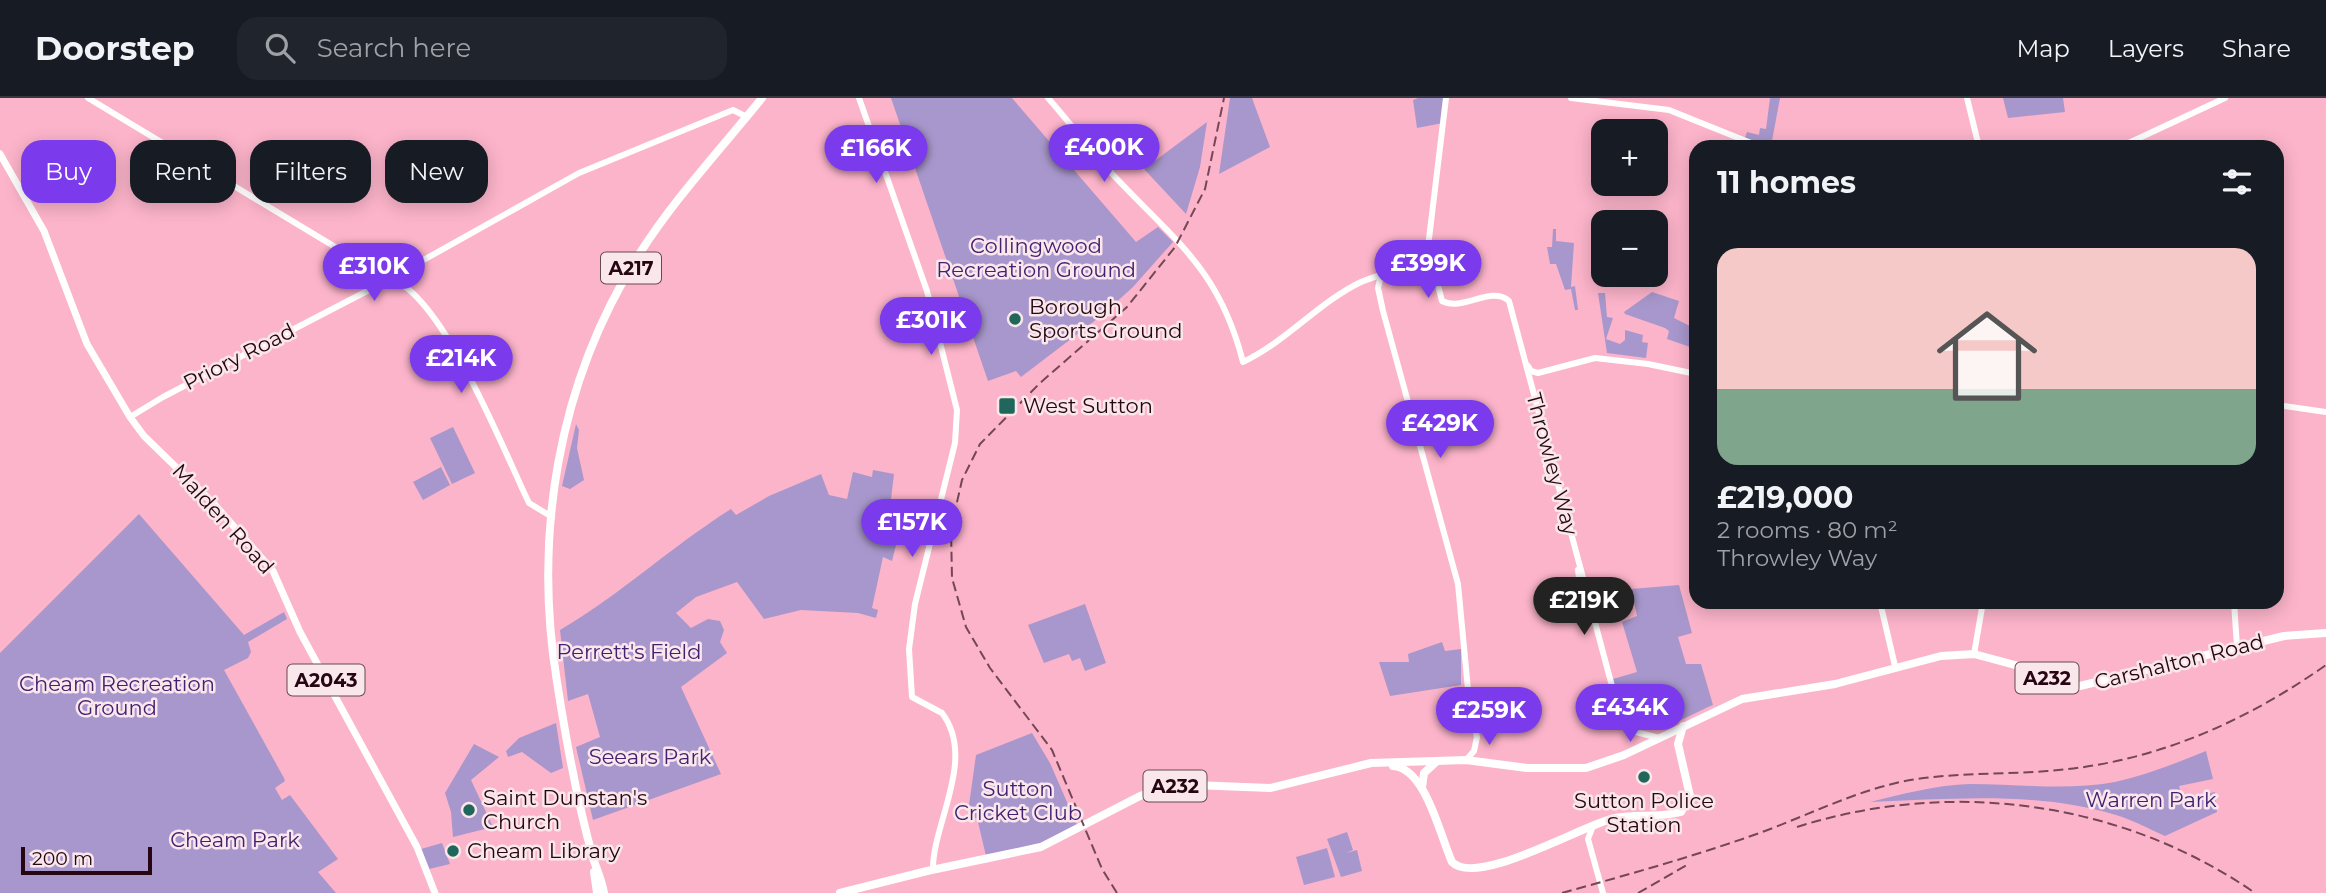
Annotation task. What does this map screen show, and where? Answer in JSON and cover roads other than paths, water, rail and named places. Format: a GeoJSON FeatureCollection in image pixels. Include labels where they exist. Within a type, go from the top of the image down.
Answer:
{"type":"FeatureCollection","features":[{"type":"Feature","properties":{"kind":"highway","name":"A217"},"geometry":{"type":"LineString","coordinates":[[597,893],[593,857],[552,648],[548,580],[550,502],[580,380],[625,278],[663,219],[762,98]]}},
{"type":"Feature","properties":{"kind":"highway","name":"A217"},"geometry":{"type":"LineString","coordinates":[[550,518],[557,470]]}},
{"type":"Feature","properties":{"kind":"highway","name":"Carshalton Road"},"geometry":{"type":"LineString","coordinates":[[1466,760],[1527,768],[1571,769],[1597,765],[1737,701],[1835,684],[1895,666],[1954,654],[1974,654],[2015,665],[2062,684],[2080,686],[2237,647],[2295,635],[2326,633]]}},
{"type":"Feature","properties":{"kind":"highway"},"geometry":{"type":"LineString","coordinates":[[1661,738],[1678,744],[1684,726]]}},
{"type":"Feature","properties":{"kind":"highway","name":"A232"},"geometry":{"type":"LineString","coordinates":[[1344,769],[1399,766],[1412,774],[1422,789],[1455,866],[1461,869],[1477,868],[1574,836],[1619,817],[1681,812],[1690,796],[1678,744]]}},
{"type":"Feature","properties":{"kind":"highway","name":"A232"},"geometry":{"type":"LineString","coordinates":[[840,893],[933,870],[1030,851],[1079,830],[1140,796],[1163,788],[1193,785],[1270,788],[1371,763],[1466,760]]}},
{"type":"Feature","properties":{"kind":"highway"},"geometry":{"type":"LineString","coordinates":[[1422,789],[1424,774],[1438,761]]}},
{"type":"Feature","properties":{"kind":"highway","name":"A217"},"geometry":{"type":"LineString","coordinates":[[593,857],[604,893]]}},
{"type":"Feature","properties":{"kind":"main road","name":"Malden Road"},"geometry":{"type":"LineString","coordinates":[[0,154],[44,231],[87,344],[130,417],[144,436],[215,505],[268,563],[300,632],[417,847],[435,893]]}},
{"type":"Feature","properties":{"kind":"street"},"geometry":{"type":"LineString","coordinates":[[88,98],[385,277],[397,279],[429,308],[444,331],[533,506],[550,518]]}},
{"type":"Feature","properties":{"kind":"street"},"geometry":{"type":"LineString","coordinates":[[859,98],[924,283],[957,410],[955,443],[915,604],[909,649],[912,697],[942,713],[954,745],[951,796],[933,855],[933,870]]}},
{"type":"Feature","properties":{"kind":"street"},"geometry":{"type":"LineString","coordinates":[[1048,98],[1116,177],[1204,270],[1230,316],[1243,362],[1362,282],[1418,258],[1428,247]]}},
{"type":"Feature","properties":{"kind":"street"},"geometry":{"type":"LineString","coordinates":[[1433,266],[1428,247],[1446,98]]}},
{"type":"Feature","properties":{"kind":"street"},"geometry":{"type":"LineString","coordinates":[[1571,98],[1669,110],[1744,140]]}},
{"type":"Feature","properties":{"kind":"street"},"geometry":{"type":"LineString","coordinates":[[1967,98],[1977,140]]}},
{"type":"Feature","properties":{"kind":"street"},"geometry":{"type":"LineString","coordinates":[[2135,140],[2225,98]]}},
{"type":"Feature","properties":{"kind":"street"},"geometry":{"type":"LineString","coordinates":[[397,279],[411,267],[579,173],[733,110],[747,117]]}},
{"type":"Feature","properties":{"kind":"street"},"geometry":{"type":"LineString","coordinates":[[1418,258],[1430,260],[1433,266]]}},
{"type":"Feature","properties":{"kind":"street","name":"Throwley Way"},"geometry":{"type":"LineString","coordinates":[[1433,266],[1442,301],[1453,305],[1497,295],[1506,298],[1511,304],[1620,716],[1636,732],[1661,738]]}},
{"type":"Feature","properties":{"kind":"street"},"geometry":{"type":"LineString","coordinates":[[1381,275],[1378,288],[1458,584],[1468,689],[1477,737],[1474,751],[1466,760]]}},
{"type":"Feature","properties":{"kind":"street","name":"Priory Road"},"geometry":{"type":"LineString","coordinates":[[130,417],[163,397],[371,289],[385,277]]}},
{"type":"Feature","properties":{"kind":"street"},"geometry":{"type":"LineString","coordinates":[[1362,282],[1371,281],[1378,288]]}},
{"type":"Feature","properties":{"kind":"street"},"geometry":{"type":"LineString","coordinates":[[1527,364],[1532,372],[1547,371],[1595,358],[1648,364],[1689,373]]}},
{"type":"Feature","properties":{"kind":"street"},"geometry":{"type":"LineString","coordinates":[[1532,385],[1547,371]]}},
{"type":"Feature","properties":{"kind":"street"},"geometry":{"type":"LineString","coordinates":[[2284,406],[2326,412]]}},
{"type":"Feature","properties":{"kind":"street"},"geometry":{"type":"LineString","coordinates":[[1546,466],[1555,474]]}},
{"type":"Feature","properties":{"kind":"street"},"geometry":{"type":"LineString","coordinates":[[533,506],[550,502]]}},
{"type":"Feature","properties":{"kind":"street"},"geometry":{"type":"LineString","coordinates":[[1882,609],[1895,666]]}},
{"type":"Feature","properties":{"kind":"street"},"geometry":{"type":"LineString","coordinates":[[1974,654],[1982,609]]}},
{"type":"Feature","properties":{"kind":"street"},"geometry":{"type":"LineString","coordinates":[[2234,609],[2237,647]]}},
{"type":"Feature","properties":{"kind":"street"},"geometry":{"type":"LineString","coordinates":[[1593,827],[1588,839],[1603,893]]}},
{"type":"Feature","properties":{"kind":"street"},"geometry":{"type":"LineString","coordinates":[[1574,836],[1588,839]]}},
{"type":"Feature","properties":{"kind":"railway"},"geometry":{"type":"LineString","coordinates":[[1117,893],[1102,869],[1052,750],[990,668],[966,627],[952,578],[951,529],[962,480],[980,444],[1040,383],[1127,307],[1175,247],[1205,189],[1224,98]]}},
{"type":"Feature","properties":{"kind":"railway"},"geometry":{"type":"LineString","coordinates":[[1562,893],[1715,848],[1848,798],[1900,782],[2085,767],[2158,750],[2228,723],[2326,665]]}},
{"type":"Feature","properties":{"kind":"railway"},"geometry":{"type":"LineString","coordinates":[[1797,827],[1855,812],[1915,804],[1975,802],[2034,807],[2092,819],[2149,837],[2203,862],[2255,893]]}},
{"type":"Feature","properties":{"kind":"railway"},"geometry":{"type":"LineString","coordinates":[[1638,893],[1687,865]]}},
{"type":"Feature","properties":{"kind":"place","name":"Borough Sports Ground"},"geometry":{"type":"Point","coordinates":[1015,319]}},
{"type":"Feature","properties":{"kind":"place","name":"West Sutton"},"geometry":{"type":"Point","coordinates":[1007,406]}},
{"type":"Feature","properties":{"kind":"place","name":"Sutton Police Station"},"geometry":{"type":"Point","coordinates":[1644,777]}},
{"type":"Feature","properties":{"kind":"place","name":"Saint Dunstan's Church"},"geometry":{"type":"Point","coordinates":[469,810]}},
{"type":"Feature","properties":{"kind":"place","name":"Cheam Library"},"geometry":{"type":"Point","coordinates":[453,851]}},
{"type":"Feature","properties":{"kind":"park label","name":"Collingwood Recreation Ground"},"geometry":{"type":"Point","coordinates":[1036,258]}},
{"type":"Feature","properties":{"kind":"park label","name":"Perrett's Field"},"geometry":{"type":"Point","coordinates":[629,652]}},
{"type":"Feature","properties":{"kind":"park label","name":"Cheam Recreation Ground"},"geometry":{"type":"Point","coordinates":[117,696]}},
{"type":"Feature","properties":{"kind":"park label","name":"Seears Park"},"geometry":{"type":"Point","coordinates":[650,757]}},
{"type":"Feature","properties":{"kind":"park label","name":"Warren Park"},"geometry":{"type":"Point","coordinates":[2151,800]}},
{"type":"Feature","properties":{"kind":"park label","name":"Sutton Cricket Club"},"geometry":{"type":"Point","coordinates":[1018,801]}},
{"type":"Feature","properties":{"kind":"park label","name":"Cheam Park"},"geometry":{"type":"Point","coordinates":[235,840]}}]}
